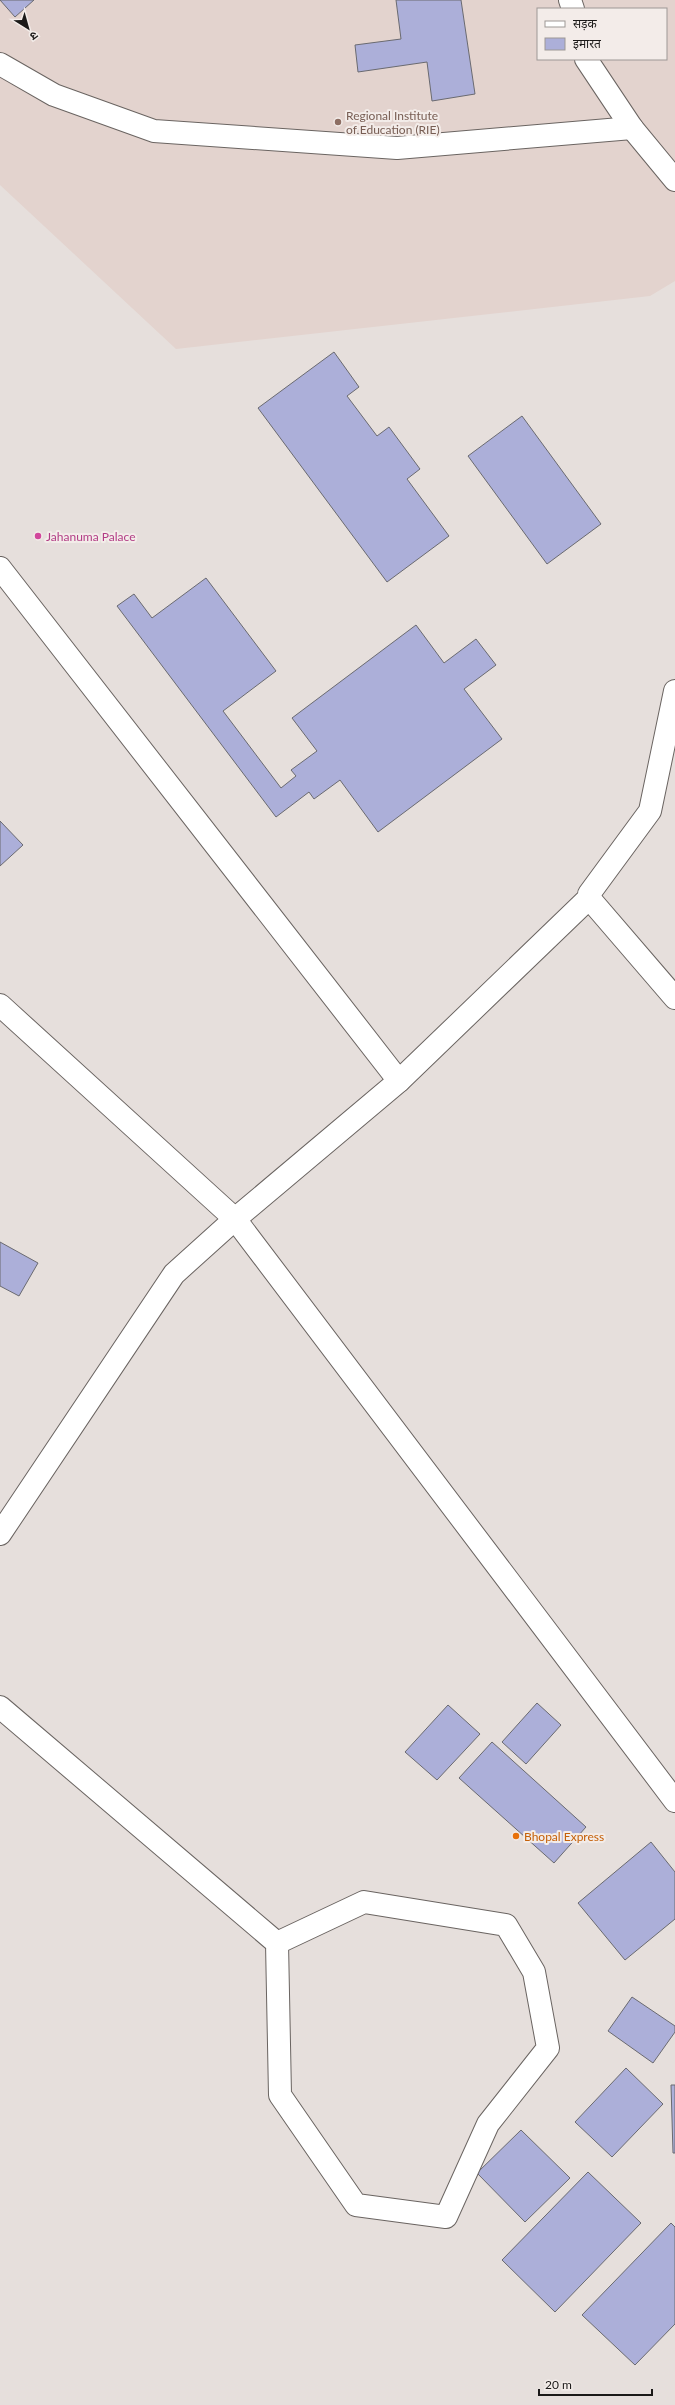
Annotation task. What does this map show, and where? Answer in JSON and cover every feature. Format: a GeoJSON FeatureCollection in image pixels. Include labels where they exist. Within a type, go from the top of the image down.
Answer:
{"type":"FeatureCollection","features":[{"type":"Feature","properties":{"kind":"street"},"geometry":{"type":"LineString","coordinates":[[587,60],[632,128],[675,180]]}},
{"type":"Feature","properties":{"kind":"street"},"geometry":{"type":"LineString","coordinates":[[0,64],[54,95],[154,131],[397,148],[632,128]]}},
{"type":"Feature","properties":{"kind":"street"},"geometry":{"type":"LineString","coordinates":[[0,568],[399,1081]]}},
{"type":"Feature","properties":{"kind":"street"},"geometry":{"type":"LineString","coordinates":[[0,1534],[174,1274],[235,1219],[399,1081],[589,898],[589,894],[650,811],[675,691]]}},
{"type":"Feature","properties":{"kind":"street"},"geometry":{"type":"LineString","coordinates":[[589,898],[675,998]]}},
{"type":"Feature","properties":{"kind":"street"},"geometry":{"type":"LineString","coordinates":[[0,1005],[235,1219],[675,1801]]}},
{"type":"Feature","properties":{"kind":"street"},"geometry":{"type":"LineString","coordinates":[[0,1707],[277,1943],[280,2095],[356,2205],[446,2217],[488,2124],[548,2048],[534,1972],[506,1925],[364,1902],[277,1943]]}},
{"type":"Feature","properties":{"kind":"shaded area","name":"Regional Institute of Education (RIE)"},"geometry":{"type":"Polygon","coordinates":[[[0,0],[675,0],[675,281],[650,296],[176,349],[0,185],[0,0]]]}},
{"type":"Feature","properties":{"kind":"building"},"geometry":{"type":"Polygon","coordinates":[[[0,0],[34,0],[15,17],[0,0]]]}},
{"type":"Feature","properties":{"kind":"building"},"geometry":{"type":"Polygon","coordinates":[[[396,0],[461,0],[475,94],[432,101],[427,62],[358,72],[355,45],[401,39],[396,0]]]}},
{"type":"Feature","properties":{"kind":"building"},"geometry":{"type":"Polygon","coordinates":[[[334,352],[359,387],[347,396],[377,436],[389,427],[420,469],[407,479],[449,536],[387,582],[258,408],[334,352]]]}},
{"type":"Feature","properties":{"kind":"building"},"geometry":{"type":"Polygon","coordinates":[[[522,416],[601,524],[547,564],[468,456],[522,416]]]}},
{"type":"Feature","properties":{"kind":"building"},"geometry":{"type":"Polygon","coordinates":[[[206,578],[276,671],[223,711],[281,788],[296,776],[291,770],[317,751],[292,718],[416,625],[444,663],[476,639],[496,665],[464,689],[502,739],[378,832],[340,780],[314,799],[309,792],[276,817],[117,606],[134,594],[152,618],[206,578]]]}},
{"type":"Feature","properties":{"kind":"building"},"geometry":{"type":"Polygon","coordinates":[[[0,821],[23,845],[0,866],[0,821]]]}},
{"type":"Feature","properties":{"kind":"building"},"geometry":{"type":"Polygon","coordinates":[[[0,1242],[38,1263],[19,1296],[0,1286],[0,1242]]]}},
{"type":"Feature","properties":{"kind":"building"},"geometry":{"type":"Polygon","coordinates":[[[537,1703],[561,1725],[526,1764],[502,1742],[537,1703]]]}},
{"type":"Feature","properties":{"kind":"building"},"geometry":{"type":"Polygon","coordinates":[[[448,1705],[480,1734],[437,1780],[405,1752],[448,1705]]]}},
{"type":"Feature","properties":{"kind":"building"},"geometry":{"type":"Polygon","coordinates":[[[492,1742],[586,1827],[554,1863],[459,1778],[492,1742]]]}},
{"type":"Feature","properties":{"kind":"building"},"geometry":{"type":"Polygon","coordinates":[[[651,1842],[675,1872],[675,1919],[625,1960],[578,1903],[651,1842]]]}},
{"type":"Feature","properties":{"kind":"building"},"geometry":{"type":"Polygon","coordinates":[[[632,1997],[675,2026],[675,2032],[653,2063],[608,2031],[632,1997]]]}},
{"type":"Feature","properties":{"kind":"building"},"geometry":{"type":"Polygon","coordinates":[[[626,2068],[663,2104],[612,2157],[575,2122],[626,2068]]]}},
{"type":"Feature","properties":{"kind":"building"},"geometry":{"type":"Polygon","coordinates":[[[671,2085],[675,2085],[675,2153],[673,2153],[671,2085]]]}},
{"type":"Feature","properties":{"kind":"building"},"geometry":{"type":"Polygon","coordinates":[[[521,2130],[570,2178],[525,2222],[477,2173],[521,2130]]]}},
{"type":"Feature","properties":{"kind":"building"},"geometry":{"type":"Polygon","coordinates":[[[588,2172],[641,2223],[555,2312],[502,2260],[588,2172]]]}},
{"type":"Feature","properties":{"kind":"building"},"geometry":{"type":"Polygon","coordinates":[[[671,2223],[675,2227],[675,2324],[635,2365],[582,2315],[671,2223]]]}},
{"type":"Feature","properties":{"kind":"place","name":"Regional Institute of Education (RIE)"},"geometry":{"type":"Point","coordinates":[338,122]}},
{"type":"Feature","properties":{"kind":"place","name":"Jahanuma Palace"},"geometry":{"type":"Point","coordinates":[38,536]}},
{"type":"Feature","properties":{"kind":"place","name":"Bhopal Express"},"geometry":{"type":"Point","coordinates":[516,1836]}}]}
